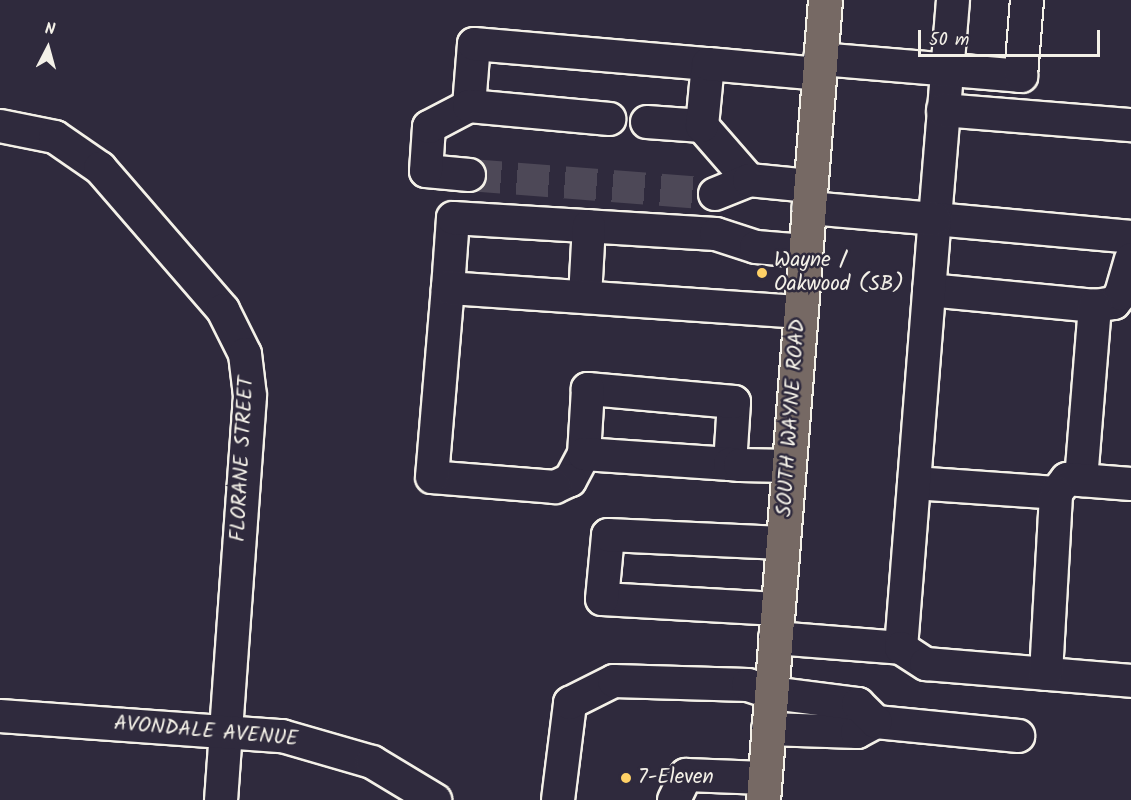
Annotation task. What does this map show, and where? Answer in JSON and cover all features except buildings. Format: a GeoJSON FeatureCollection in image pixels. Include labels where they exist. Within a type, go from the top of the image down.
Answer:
{"type":"FeatureCollection","features":[{"type":"Feature","properties":{"kind":"main road","name":"SOUTH WAYNE ROAD"},"geometry":{"type":"LineString","coordinates":[[764,789],[825,0]]}},
{"type":"Feature","properties":{"kind":"street"},"geometry":{"type":"LineString","coordinates":[[901,648],[953,0]]}},
{"type":"Feature","properties":{"kind":"street"},"geometry":{"type":"LineString","coordinates":[[469,106],[474,44],[708,64],[947,70],[1021,76],[1027,0]]}},
{"type":"Feature","properties":{"kind":"street"},"geometry":{"type":"LineString","coordinates":[[702,126],[708,64]]}},
{"type":"Feature","properties":{"kind":"street"},"geometry":{"type":"LineString","coordinates":[[469,174],[426,171],[429,127],[469,106],[609,118]]}},
{"type":"Feature","properties":{"kind":"street"},"geometry":{"type":"LineString","coordinates":[[943,110],[1131,125]]}},
{"type":"Feature","properties":{"kind":"street"},"geometry":{"type":"LineString","coordinates":[[647,122],[702,126],[749,180],[809,197],[935,219],[1131,237]]}},
{"type":"Feature","properties":{"kind":"street","name":"FLORANE STREET"},"geometry":{"type":"LineString","coordinates":[[0,126],[56,137],[100,168],[223,310],[245,354],[250,396],[221,800]]}},
{"type":"Feature","properties":{"kind":"street"},"geometry":{"type":"LineString","coordinates":[[715,194],[749,180]]}},
{"type":"Feature","properties":{"kind":"street"},"geometry":{"type":"LineString","coordinates":[[730,464],[734,402],[588,389],[584,454],[570,480],[555,487],[432,477],[453,218],[716,234],[756,247],[805,252]]}},
{"type":"Feature","properties":{"kind":"street"},"geometry":{"type":"LineString","coordinates":[[585,297],[589,226]]}},
{"type":"Feature","properties":{"kind":"street"},"geometry":{"type":"LineString","coordinates":[[929,290],[1095,306],[1114,303],[1121,294],[1131,259]]}},
{"type":"Feature","properties":{"kind":"street"},"geometry":{"type":"LineString","coordinates":[[448,288],[801,312]]}},
{"type":"Feature","properties":{"kind":"street"},"geometry":{"type":"LineString","coordinates":[[1046,674],[1069,486],[1095,306]]}},
{"type":"Feature","properties":{"kind":"street"},"geometry":{"type":"LineString","coordinates":[[584,454],[789,466]]}},
{"type":"Feature","properties":{"kind":"street"},"geometry":{"type":"LineString","coordinates":[[914,483],[1069,486],[1131,484]]}},
{"type":"Feature","properties":{"kind":"street"},"geometry":{"type":"LineString","coordinates":[[782,543],[608,535],[602,599],[776,623],[901,648],[926,664],[1131,681]]}},
{"type":"Feature","properties":{"kind":"street"},"geometry":{"type":"LineString","coordinates":[[558,800],[570,703],[614,681],[723,682],[748,685],[772,693],[858,705],[876,722]]}},
{"type":"Feature","properties":{"kind":"street","name":"AVONDALE AVENUE"},"geometry":{"type":"LineString","coordinates":[[0,716],[282,736],[345,752],[395,774],[435,800]]}},
{"type":"Feature","properties":{"kind":"street"},"geometry":{"type":"LineString","coordinates":[[768,729],[857,732],[876,722],[1018,736]]}},
{"type":"Feature","properties":{"kind":"street"},"geometry":{"type":"LineString","coordinates":[[674,800],[686,775],[764,789]]}},
{"type":"Feature","properties":{"kind":"tunnel"},"geometry":{"type":"LineString","coordinates":[[469,175],[715,194]]}},
{"type":"Feature","properties":{"kind":"place","name":"Wayne / Oakwood (SB)"},"geometry":{"type":"Point","coordinates":[762,273]}},
{"type":"Feature","properties":{"kind":"place","name":"7-Eleven"},"geometry":{"type":"Point","coordinates":[626,778]}}]}
